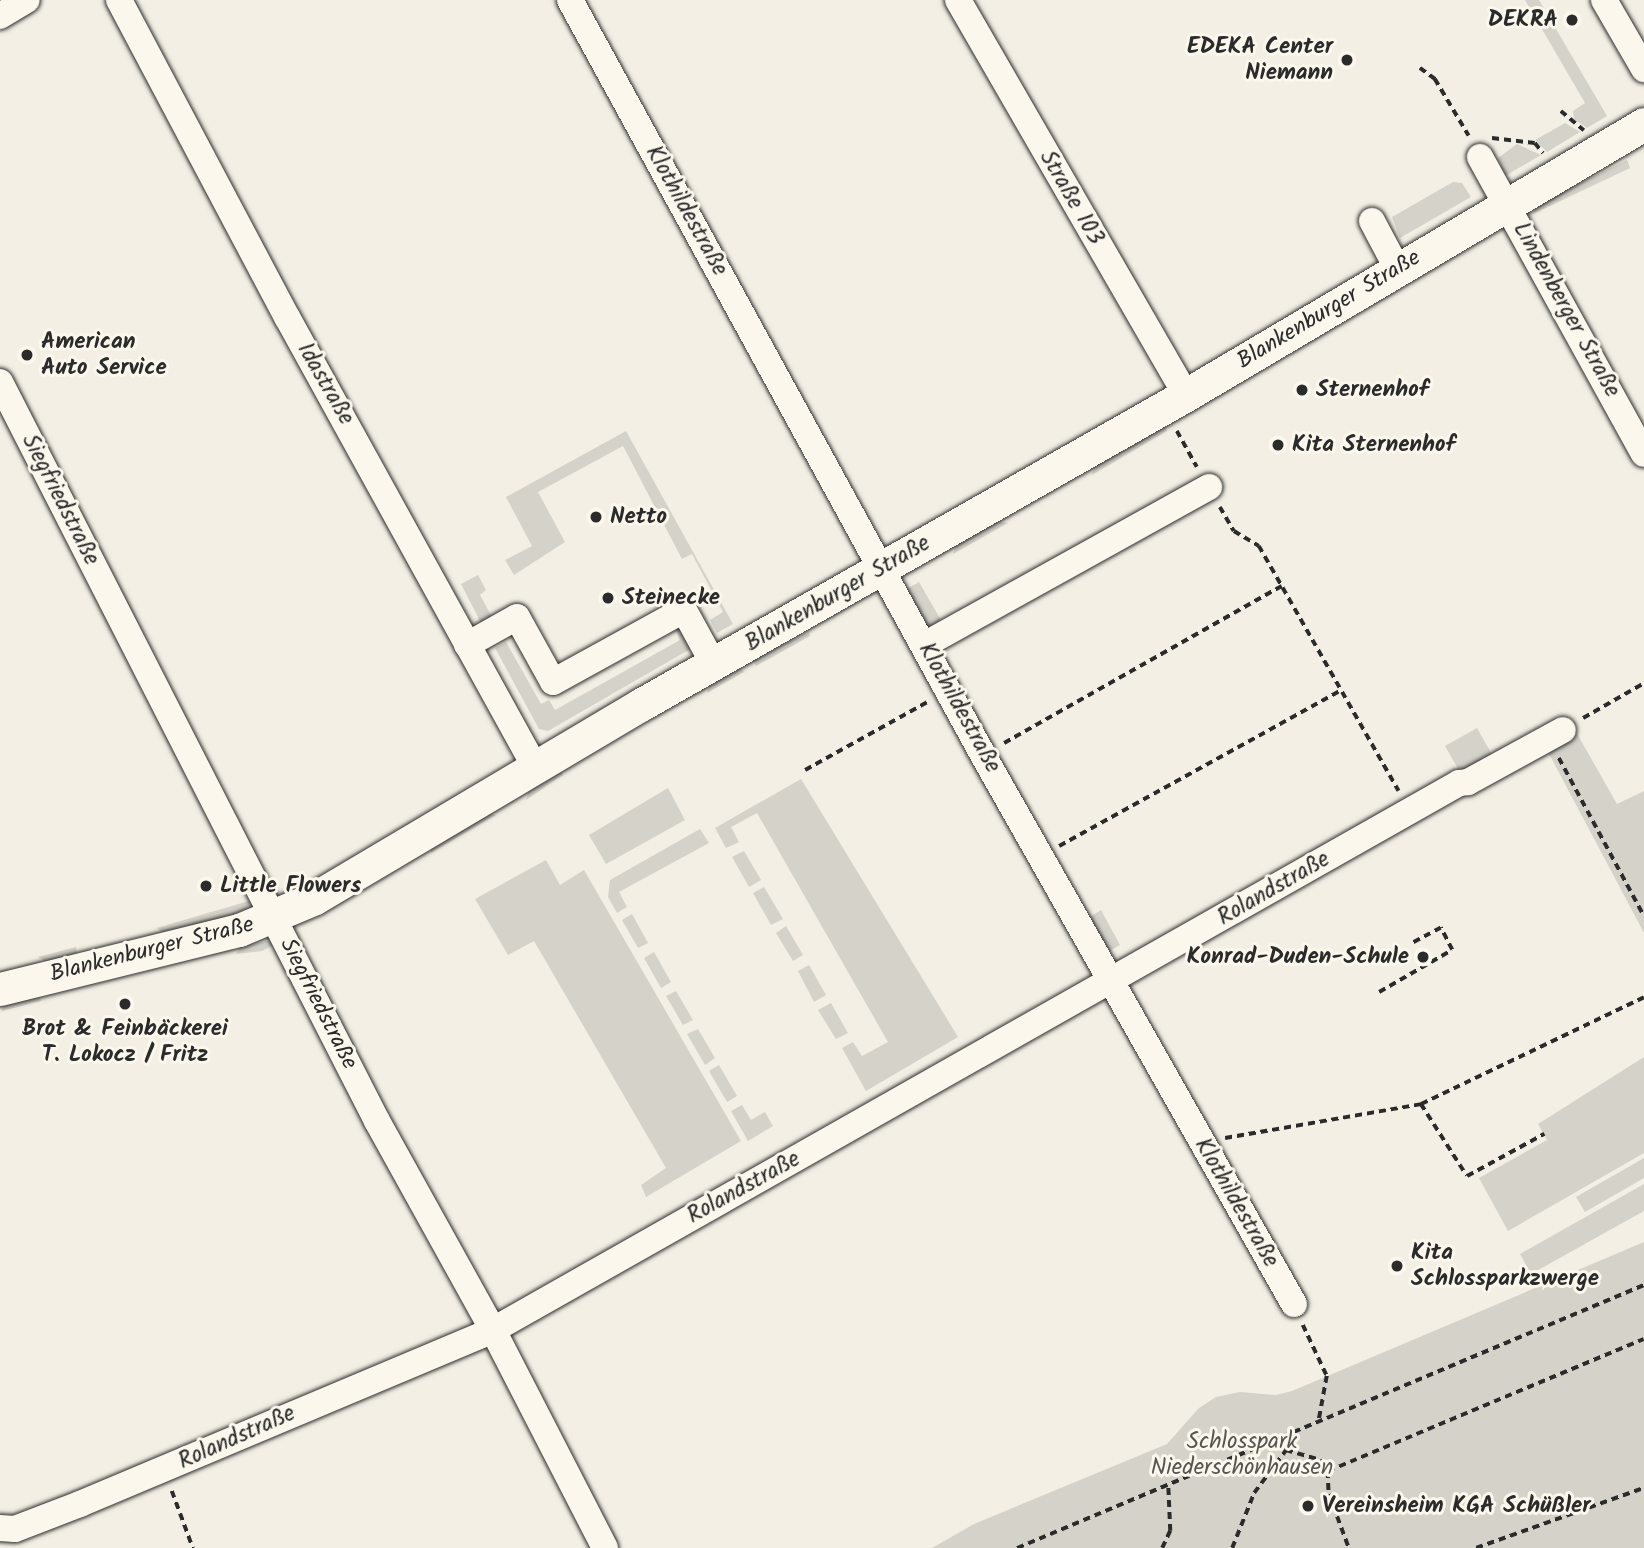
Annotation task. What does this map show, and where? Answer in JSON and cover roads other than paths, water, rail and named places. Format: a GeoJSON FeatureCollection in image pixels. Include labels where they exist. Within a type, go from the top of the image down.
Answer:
{"type":"FeatureCollection","features":[{"type":"Feature","properties":{"kind":"main road","name":"Blankenburger Straße"},"geometry":{"type":"LineString","coordinates":[[0,989],[274,918],[1186,395],[1508,204],[1642,130]]}},
{"type":"Feature","properties":{"kind":"street"},"geometry":{"type":"LineString","coordinates":[[0,16],[27,0]]}},
{"type":"Feature","properties":{"kind":"street","name":"Idastraße"},"geometry":{"type":"LineString","coordinates":[[119,0],[535,767]]}},
{"type":"Feature","properties":{"kind":"street","name":"Klothildestraße"},"geometry":{"type":"LineString","coordinates":[[570,0],[1040,856],[1294,1304]]}},
{"type":"Feature","properties":{"kind":"street","name":"Straße 103"},"geometry":{"type":"LineString","coordinates":[[958,0],[1186,395]]}},
{"type":"Feature","properties":{"kind":"street"},"geometry":{"type":"LineString","coordinates":[[1604,0],[1644,69]]}},
{"type":"Feature","properties":{"kind":"street","name":"Lindenberger Straße"},"geometry":{"type":"LineString","coordinates":[[1475,147],[1644,452]]}},
{"type":"Feature","properties":{"kind":"street"},"geometry":{"type":"LineString","coordinates":[[1372,221],[1398,270]]}},
{"type":"Feature","properties":{"kind":"street","name":"Siegfriedstraße"},"geometry":{"type":"LineString","coordinates":[[0,382],[377,1121],[493,1330],[605,1548]]}},
{"type":"Feature","properties":{"kind":"street"},"geometry":{"type":"LineString","coordinates":[[924,645],[1209,487]]}},
{"type":"Feature","properties":{"kind":"street"},"geometry":{"type":"LineString","coordinates":[[467,645],[517,617],[553,682],[684,610],[714,665]]}},
{"type":"Feature","properties":{"kind":"street","name":"Rolandstraße"},"geometry":{"type":"LineString","coordinates":[[0,1528],[15,1529],[165,1470],[493,1330],[1112,983],[1458,783],[1468,782],[1555,734]]}},
{"type":"Feature","properties":{"kind":"place","name":"DEKRA"},"geometry":{"type":"Point","coordinates":[1572,20]}},
{"type":"Feature","properties":{"kind":"place","name":"EDEKA Center Niemann"},"geometry":{"type":"Point","coordinates":[1347,60]}},
{"type":"Feature","properties":{"kind":"place","name":"American Auto Service"},"geometry":{"type":"Point","coordinates":[27,355]}},
{"type":"Feature","properties":{"kind":"place","name":"Sternenhof"},"geometry":{"type":"Point","coordinates":[1302,390]}},
{"type":"Feature","properties":{"kind":"place","name":"Kita Sternenhof"},"geometry":{"type":"Point","coordinates":[1278,445]}},
{"type":"Feature","properties":{"kind":"place","name":"Netto"},"geometry":{"type":"Point","coordinates":[596,517]}},
{"type":"Feature","properties":{"kind":"place","name":"Steinecke"},"geometry":{"type":"Point","coordinates":[608,598]}},
{"type":"Feature","properties":{"kind":"place","name":"Little Flowers"},"geometry":{"type":"Point","coordinates":[206,886]}},
{"type":"Feature","properties":{"kind":"place","name":"Konrad-Duden-Schule"},"geometry":{"type":"Point","coordinates":[1423,957]}},
{"type":"Feature","properties":{"kind":"place","name":"Brot & Feinbäckerei T. Lokocz / Fritz"},"geometry":{"type":"Point","coordinates":[125,1004]}},
{"type":"Feature","properties":{"kind":"place","name":"Kita Schlossparkzwerge"},"geometry":{"type":"Point","coordinates":[1397,1266]}},
{"type":"Feature","properties":{"kind":"place","name":"Vereinsheim KGA Schüßler"},"geometry":{"type":"Point","coordinates":[1308,1506]}},
{"type":"Feature","properties":{"kind":"park label","name":"Schlosspark Niederschönhausen"},"geometry":{"type":"Point","coordinates":[1242,1455]}}]}
